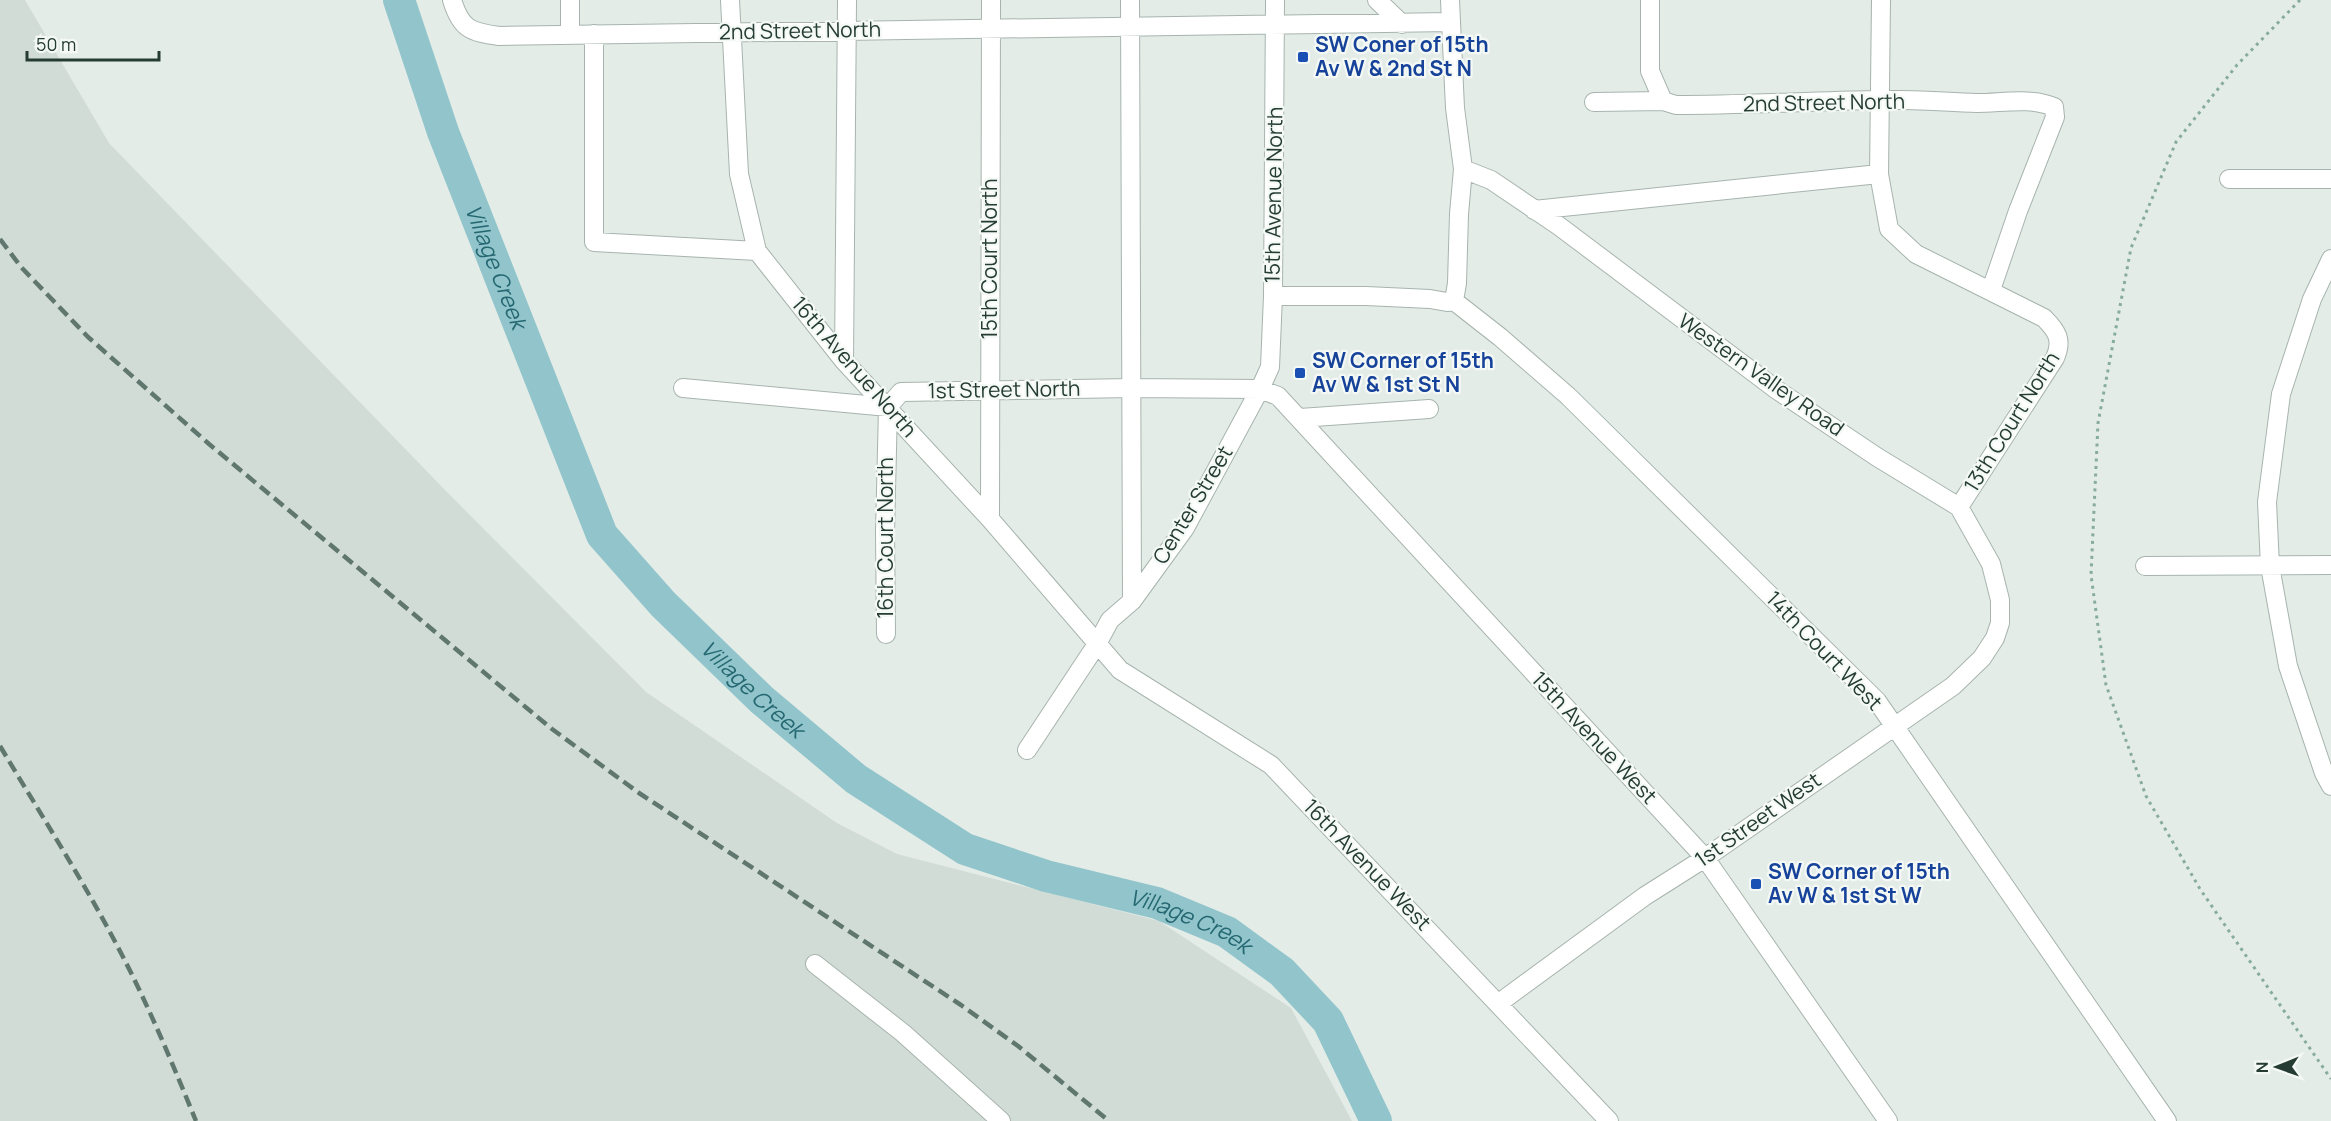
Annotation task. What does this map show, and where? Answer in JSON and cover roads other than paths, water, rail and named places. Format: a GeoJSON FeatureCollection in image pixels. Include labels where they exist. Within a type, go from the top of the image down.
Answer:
{"type":"FeatureCollection","features":[{"type":"Feature","properties":{"kind":"street","name":"2nd Street North"},"geometry":{"type":"LineString","coordinates":[[452,0],[458,17],[470,30],[499,36],[570,33],[732,33],[846,29],[1450,22]]}},
{"type":"Feature","properties":{"kind":"street"},"geometry":{"type":"LineString","coordinates":[[570,0],[570,33]]}},
{"type":"Feature","properties":{"kind":"street","name":"16th Avenue North"},"geometry":{"type":"LineString","coordinates":[[730,0],[739,174],[757,251],[844,361],[990,519],[1097,645]]}},
{"type":"Feature","properties":{"kind":"street"},"geometry":{"type":"LineString","coordinates":[[844,361],[847,0]]}},
{"type":"Feature","properties":{"kind":"street","name":"15th Court North"},"geometry":{"type":"LineString","coordinates":[[990,519],[991,0]]}},
{"type":"Feature","properties":{"kind":"street"},"geometry":{"type":"LineString","coordinates":[[1130,0],[1132,602]]}},
{"type":"Feature","properties":{"kind":"street","name":"15th Avenue North"},"geometry":{"type":"LineString","coordinates":[[1260,389],[1270,367],[1273,296],[1275,0]]}},
{"type":"Feature","properties":{"kind":"street"},"geometry":{"type":"LineString","coordinates":[[1377,0],[1402,24]]}},
{"type":"Feature","properties":{"kind":"street"},"geometry":{"type":"LineString","coordinates":[[1273,296],[1366,296],[1454,301],[1463,169],[1455,108],[1450,0]]}},
{"type":"Feature","properties":{"kind":"street"},"geometry":{"type":"LineString","coordinates":[[1650,0],[1650,71],[1663,100]]}},
{"type":"Feature","properties":{"kind":"street"},"geometry":{"type":"LineString","coordinates":[[1881,0],[1880,174],[1889,228],[1916,254],[1991,291]]}},
{"type":"Feature","properties":{"kind":"street"},"geometry":{"type":"LineString","coordinates":[[594,34],[594,242],[757,251]]}},
{"type":"Feature","properties":{"kind":"street","name":"2nd Street North"},"geometry":{"type":"LineString","coordinates":[[1594,102],[1663,100],[1676,105],[1770,105],[1879,99],[2001,104],[2023,102],[2044,103],[2054,107],[2055,117],[2018,211],[1991,291]]}},
{"type":"Feature","properties":{"kind":"street","name":"Western Valley Road"},"geometry":{"type":"LineString","coordinates":[[1463,169],[1491,180],[1559,226],[1777,390],[1876,457],[1959,507],[1991,564],[2000,600],[2000,623]]}},
{"type":"Feature","properties":{"kind":"street"},"geometry":{"type":"LineString","coordinates":[[1534,210],[1880,174]]}},
{"type":"Feature","properties":{"kind":"street"},"geometry":{"type":"LineString","coordinates":[[2229,179],[2331,179]]}},
{"type":"Feature","properties":{"kind":"street"},"geometry":{"type":"LineString","coordinates":[[2331,258],[2312,299],[2281,394],[2267,502],[2270,566],[2288,666],[2324,773],[2331,786]]}},
{"type":"Feature","properties":{"kind":"street","name":"13th Court North"},"geometry":{"type":"LineString","coordinates":[[1959,507],[2060,347],[2059,335],[2044,318],[1991,291]]}},
{"type":"Feature","properties":{"kind":"street","name":"14th Court West"},"geometry":{"type":"LineString","coordinates":[[1454,301],[1568,396],[1877,701],[2167,1121]]}},
{"type":"Feature","properties":{"kind":"street"},"geometry":{"type":"LineString","coordinates":[[683,388],[888,407]]}},
{"type":"Feature","properties":{"kind":"street","name":"1st Street North"},"geometry":{"type":"LineString","coordinates":[[888,407],[901,392],[1131,388],[1260,389]]}},
{"type":"Feature","properties":{"kind":"street","name":"15th Avenue West"},"geometry":{"type":"LineString","coordinates":[[1260,389],[1278,396],[1300,418],[1705,858],[1888,1121]]}},
{"type":"Feature","properties":{"kind":"street","name":"Center Street"},"geometry":{"type":"LineString","coordinates":[[1027,750],[1097,645],[1110,620],[1132,602],[1185,528],[1260,389]]}},
{"type":"Feature","properties":{"kind":"street","name":"16th Court North"},"geometry":{"type":"LineString","coordinates":[[886,634],[885,533],[888,407]]}},
{"type":"Feature","properties":{"kind":"street"},"geometry":{"type":"LineString","coordinates":[[1300,418],[1429,409]]}},
{"type":"Feature","properties":{"kind":"street"},"geometry":{"type":"LineString","coordinates":[[2145,566],[2331,566]]}},
{"type":"Feature","properties":{"kind":"street","name":"1st Street West"},"geometry":{"type":"LineString","coordinates":[[1499,1003],[1645,896],[1705,858],[1953,686],[1982,658],[1995,638],[2000,623]]}},
{"type":"Feature","properties":{"kind":"street","name":"16th Avenue West"},"geometry":{"type":"LineString","coordinates":[[1097,645],[1120,670],[1271,765],[1609,1121]]}},
{"type":"Feature","properties":{"kind":"street"},"geometry":{"type":"LineString","coordinates":[[815,963],[903,1033],[1001,1121]]}},
{"type":"Feature","properties":{"kind":"waterway","name":"Village Creek"},"geometry":{"type":"LineString","coordinates":[[399,0],[443,132],[602,535],[663,604],[762,700],[856,779],[965,849],[1046,876],[1157,903],[1227,932],[1282,972],[1328,1021],[1376,1121]]}},
{"type":"Feature","properties":{"kind":"railway"},"geometry":{"type":"LineString","coordinates":[[0,239],[21,267],[88,337],[209,444],[552,729],[639,793],[961,1005],[1018,1046],[1109,1121]]}},
{"type":"Feature","properties":{"kind":"railway"},"geometry":{"type":"LineString","coordinates":[[0,746],[108,928],[152,1016],[196,1121]]}},
{"type":"Feature","properties":{"kind":"place","name":"SW Coner of 15th Av W & 2nd St N"},"geometry":{"type":"Point","coordinates":[1303,57]}},
{"type":"Feature","properties":{"kind":"place","name":"SW Corner of 15th Av W & 1st St N"},"geometry":{"type":"Point","coordinates":[1300,373]}},
{"type":"Feature","properties":{"kind":"place","name":"SW Corner of 15th Av W & 1st St W"},"geometry":{"type":"Point","coordinates":[1756,884]}}]}
